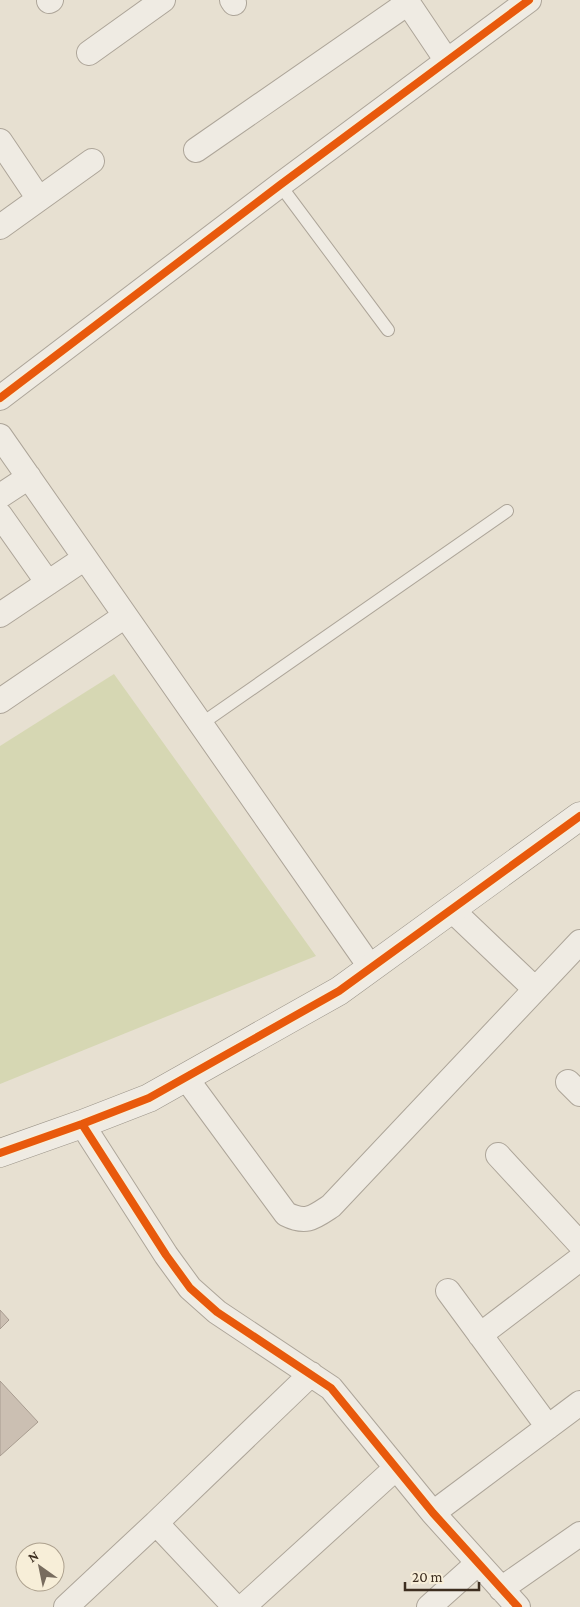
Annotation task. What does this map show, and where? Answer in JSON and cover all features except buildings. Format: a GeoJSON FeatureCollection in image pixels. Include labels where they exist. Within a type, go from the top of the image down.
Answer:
{"type":"FeatureCollection","features":[{"type":"Feature","properties":{"kind":"street"},"geometry":{"type":"LineString","coordinates":[[89,53],[163,0]]}},
{"type":"Feature","properties":{"kind":"street"},"geometry":{"type":"LineString","coordinates":[[0,398],[280,185],[529,0]]}},
{"type":"Feature","properties":{"kind":"street"},"geometry":{"type":"LineString","coordinates":[[196,150],[407,2],[447,61]]}},
{"type":"Feature","properties":{"kind":"street"},"geometry":{"type":"LineString","coordinates":[[0,141],[40,199]]}},
{"type":"Feature","properties":{"kind":"street"},"geometry":{"type":"LineString","coordinates":[[0,227],[92,161]]}},
{"type":"Feature","properties":{"kind":"street"},"geometry":{"type":"LineString","coordinates":[[0,436],[371,968]]}},
{"type":"Feature","properties":{"kind":"street"},"geometry":{"type":"LineString","coordinates":[[0,496],[29,477]]}},
{"type":"Feature","properties":{"kind":"street"},"geometry":{"type":"LineString","coordinates":[[0,515],[48,583]]}},
{"type":"Feature","properties":{"kind":"street"},"geometry":{"type":"LineString","coordinates":[[0,614],[85,558]]}},
{"type":"Feature","properties":{"kind":"street"},"geometry":{"type":"LineString","coordinates":[[0,701],[126,616]]}},
{"type":"Feature","properties":{"kind":"street"},"geometry":{"type":"LineString","coordinates":[[0,1153],[150,1098],[339,991],[580,816]]}},
{"type":"Feature","properties":{"kind":"street"},"geometry":{"type":"LineString","coordinates":[[452,910],[535,989]]}},
{"type":"Feature","properties":{"kind":"street"},"geometry":{"type":"LineString","coordinates":[[186,1078],[286,1214],[298,1220],[315,1217],[331,1206],[580,942]]}},
{"type":"Feature","properties":{"kind":"street"},"geometry":{"type":"LineString","coordinates":[[82,1124],[166,1255],[190,1288],[217,1312],[330,1388],[433,1513],[518,1607]]}},
{"type":"Feature","properties":{"kind":"street"},"geometry":{"type":"LineString","coordinates":[[498,1154],[580,1244]]}},
{"type":"Feature","properties":{"kind":"street"},"geometry":{"type":"LineString","coordinates":[[480,1335],[580,1259]]}},
{"type":"Feature","properties":{"kind":"street"},"geometry":{"type":"LineString","coordinates":[[448,1291],[548,1427]]}},
{"type":"Feature","properties":{"kind":"street"},"geometry":{"type":"LineString","coordinates":[[66,1607],[311,1374]]}},
{"type":"Feature","properties":{"kind":"street"},"geometry":{"type":"LineString","coordinates":[[433,1513],[580,1403]]}},
{"type":"Feature","properties":{"kind":"street"},"geometry":{"type":"LineString","coordinates":[[258,1603],[396,1468]]}},
{"type":"Feature","properties":{"kind":"street"},"geometry":{"type":"LineString","coordinates":[[156,1523],[235,1607]]}},
{"type":"Feature","properties":{"kind":"street"},"geometry":{"type":"LineString","coordinates":[[502,1589],[580,1534]]}},
{"type":"Feature","properties":{"kind":"street"},"geometry":{"type":"LineString","coordinates":[[430,1607],[478,1563]]}},
{"type":"Feature","properties":{"kind":"lane"},"geometry":{"type":"LineString","coordinates":[[280,185],[388,330]]}},
{"type":"Feature","properties":{"kind":"lane"},"geometry":{"type":"LineString","coordinates":[[200,724],[507,511]]}},
{"type":"Feature","properties":{"kind":"green space"},"geometry":{"type":"Polygon","coordinates":[[[114,674],[316,956],[0,1084],[0,746],[114,674]]]}},
{"type":"Feature","properties":{"kind":"cycle path"},"geometry":{"type":"LineString","coordinates":[[0,398],[280,185],[529,0]]}},
{"type":"Feature","properties":{"kind":"cycle path"},"geometry":{"type":"LineString","coordinates":[[0,1153],[149,1098],[339,991],[580,816]]}},
{"type":"Feature","properties":{"kind":"cycle path"},"geometry":{"type":"LineString","coordinates":[[82,1124],[166,1255],[190,1288],[217,1312],[331,1388],[433,1513],[518,1607]]}}]}
